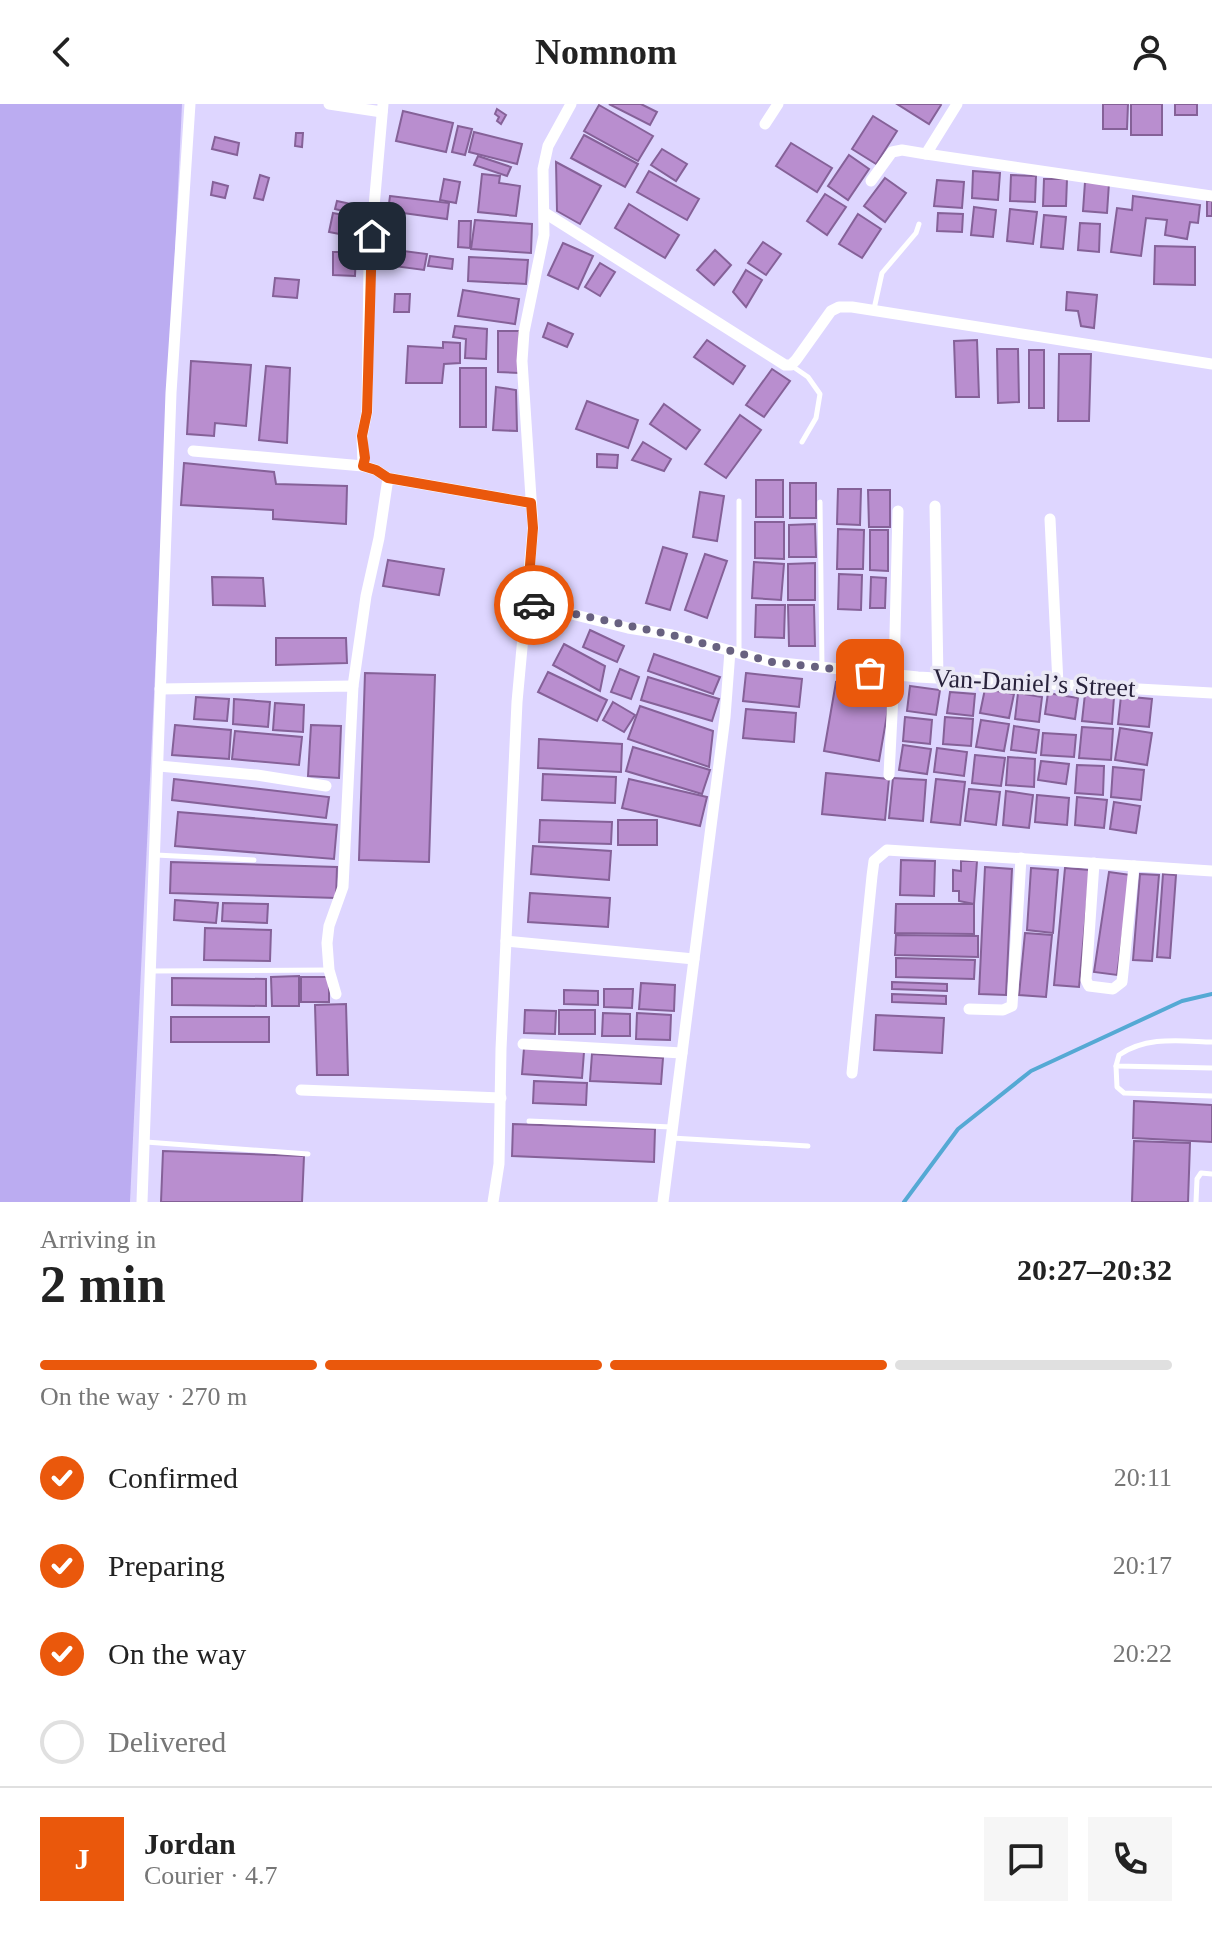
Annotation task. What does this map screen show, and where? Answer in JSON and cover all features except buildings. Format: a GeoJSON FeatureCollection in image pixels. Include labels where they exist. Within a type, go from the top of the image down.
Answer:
{"type":"FeatureCollection","features":[{"type":"Feature","properties":{"kind":"street"},"geometry":{"type":"LineString","coordinates":[[142,1202],[171,393],[190,104]]}},
{"type":"Feature","properties":{"kind":"street"},"geometry":{"type":"LineString","coordinates":[[329,104],[382,108],[369,264],[363,466]]}},
{"type":"Feature","properties":{"kind":"street"},"geometry":{"type":"LineString","coordinates":[[493,1202],[499,1164],[517,702],[533,528],[522,361],[524,332],[541,259],[545,213],[543,169],[548,146],[571,104]]}},
{"type":"Feature","properties":{"kind":"street"},"geometry":{"type":"LineString","coordinates":[[765,124],[778,104]]}},
{"type":"Feature","properties":{"kind":"street"},"geometry":{"type":"LineString","coordinates":[[926,154],[957,104]]}},
{"type":"Feature","properties":{"kind":"street"},"geometry":{"type":"LineString","coordinates":[[871,181],[892,152],[902,150],[1212,196]]}},
{"type":"Feature","properties":{"kind":"street"},"geometry":{"type":"LineString","coordinates":[[545,213],[778,363],[791,365],[831,311],[839,307],[852,307],[1212,364]]}},
{"type":"Feature","properties":{"kind":"street"},"geometry":{"type":"LineString","coordinates":[[193,451],[363,466],[388,478],[531,503]]}},
{"type":"Feature","properties":{"kind":"street"},"geometry":{"type":"LineString","coordinates":[[336,994],[329,970],[327,943],[329,926],[343,887],[353,686],[388,478]]}},
{"type":"Feature","properties":{"kind":"street"},"geometry":{"type":"LineString","coordinates":[[935,506],[938,678]]}},
{"type":"Feature","properties":{"kind":"street"},"geometry":{"type":"LineString","coordinates":[[889,775],[898,511]]}},
{"type":"Feature","properties":{"kind":"street"},"geometry":{"type":"LineString","coordinates":[[1050,519],[1058,684]]}},
{"type":"Feature","properties":{"kind":"street","name":"Van-Daniel’s Street"},"geometry":{"type":"LineString","coordinates":[[527,603],[628,628],[672,635],[772,662],[894,675],[1212,693]]}},
{"type":"Feature","properties":{"kind":"street"},"geometry":{"type":"LineString","coordinates":[[664,1202],[735,652]]}},
{"type":"Feature","properties":{"kind":"street"},"geometry":{"type":"LineString","coordinates":[[160,689],[353,686]]}},
{"type":"Feature","properties":{"kind":"street"},"geometry":{"type":"LineString","coordinates":[[159,766],[257,775],[326,786]]}},
{"type":"Feature","properties":{"kind":"street"},"geometry":{"type":"LineString","coordinates":[[852,1073],[874,861],[887,850],[1212,871]]}},
{"type":"Feature","properties":{"kind":"street"},"geometry":{"type":"LineString","coordinates":[[969,1009],[1003,1010],[1012,1006],[1021,858]]}},
{"type":"Feature","properties":{"kind":"street"},"geometry":{"type":"LineString","coordinates":[[1094,863],[1086,980],[1089,986],[1113,989],[1122,982],[1134,866]]}},
{"type":"Feature","properties":{"kind":"street"},"geometry":{"type":"LineString","coordinates":[[506,941],[694,959]]}},
{"type":"Feature","properties":{"kind":"street"},"geometry":{"type":"LineString","coordinates":[[523,1044],[682,1053]]}},
{"type":"Feature","properties":{"kind":"street"},"geometry":{"type":"LineString","coordinates":[[301,1090],[501,1098]]}},
{"type":"Feature","properties":{"kind":"lane"},"geometry":{"type":"LineString","coordinates":[[874,310],[882,273],[916,233],[919,224]]}},
{"type":"Feature","properties":{"kind":"lane"},"geometry":{"type":"LineString","coordinates":[[791,365],[808,377],[820,394],[816,418],[802,442]]}},
{"type":"Feature","properties":{"kind":"lane"},"geometry":{"type":"LineString","coordinates":[[735,652],[739,501]]}},
{"type":"Feature","properties":{"kind":"lane"},"geometry":{"type":"LineString","coordinates":[[820,502],[822,668]]}},
{"type":"Feature","properties":{"kind":"lane"},"geometry":{"type":"LineString","coordinates":[[155,855],[254,860]]}},
{"type":"Feature","properties":{"kind":"lane"},"geometry":{"type":"LineString","coordinates":[[151,971],[329,970]]}},
{"type":"Feature","properties":{"kind":"lane"},"geometry":{"type":"LineString","coordinates":[[1212,1042],[1154,1041],[1132,1046],[1119,1055],[1116,1066],[1117,1087],[1124,1093],[1212,1096]]}},
{"type":"Feature","properties":{"kind":"lane"},"geometry":{"type":"LineString","coordinates":[[1116,1066],[1212,1068]]}},
{"type":"Feature","properties":{"kind":"lane"},"geometry":{"type":"LineString","coordinates":[[529,1121],[808,1146]]}},
{"type":"Feature","properties":{"kind":"lane"},"geometry":{"type":"LineString","coordinates":[[145,1142],[308,1154]]}},
{"type":"Feature","properties":{"kind":"lane"},"geometry":{"type":"LineString","coordinates":[[1196,1202],[1197,1179],[1201,1173],[1212,1174]]}},
{"type":"Feature","properties":{"kind":"shaded area"},"geometry":{"type":"Polygon","coordinates":[[[0,104],[182,104],[130,1202],[0,1202],[0,104]]]}},
{"type":"Feature","properties":{"kind":"waterway"},"geometry":{"type":"LineString","coordinates":[[904,1202],[958,1129],[1031,1071],[1182,1001],[1212,994]]}},
{"type":"Feature","properties":{"kind":"way so far"},"geometry":{"type":"LineString","coordinates":[[534,605],[628,628],[672,635],[772,662],[870,673]]}},
{"type":"Feature","properties":{"kind":"route"},"geometry":{"type":"LineString","coordinates":[[372,236],[363,466],[388,478],[531,503],[533,528],[527,603],[534,605]]}}]}
